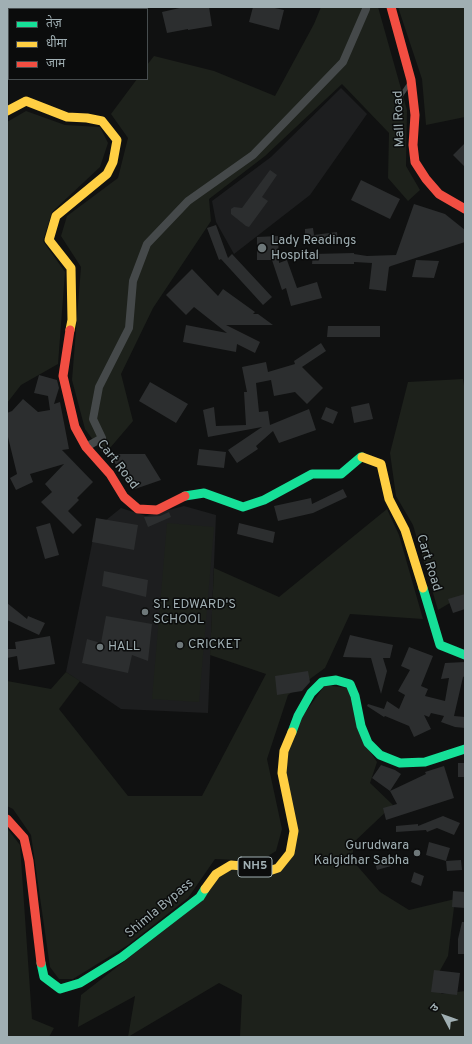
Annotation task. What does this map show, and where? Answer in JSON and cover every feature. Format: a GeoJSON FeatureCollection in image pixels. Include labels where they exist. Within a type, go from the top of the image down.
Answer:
{"type":"FeatureCollection","features":[{"type":"Feature","properties":{"kind":"main road","name":"Mall Road"},"geometry":{"type":"LineString","coordinates":[[391,7],[411,80],[415,114],[413,145],[415,162],[426,179],[439,194],[465,209]]}},
{"type":"Feature","properties":{"kind":"main road","name":"Cart Road"},"geometry":{"type":"LineString","coordinates":[[7,111],[26,101],[67,117],[102,121],[117,140],[113,162],[107,174],[56,216],[49,240],[71,268],[72,320],[63,376],[75,427],[86,447],[110,474],[124,497],[138,508],[156,510],[185,496],[204,493],[243,507],[264,500],[312,474],[341,474],[361,457],[381,464],[389,500],[405,530],[440,645],[465,655]]}},
{"type":"Feature","properties":{"kind":"main road","name":"Shimla Bypass"},"geometry":{"type":"LineString","coordinates":[[7,819],[24,838],[44,977],[60,989],[80,983],[122,957],[200,897],[216,874],[231,865],[254,867],[266,872],[278,868],[290,853],[294,831],[282,773],[284,751],[298,716],[307,699],[322,682],[336,680],[350,684],[355,696],[361,726],[368,743],[380,755],[400,763],[425,762],[456,751],[465,750]]}},
{"type":"Feature","properties":{"kind":"street"},"geometry":{"type":"LineString","coordinates":[[86,447],[102,438],[93,418],[99,388],[129,328],[133,281],[147,244],[188,201],[253,156],[343,62],[366,9]]}},
{"type":"Feature","properties":{"kind":"lane"},"geometry":{"type":"LineString","coordinates":[[398,100],[411,80]]}},
{"type":"Feature","properties":{"kind":"shaded area"},"geometry":{"type":"Polygon","coordinates":[[[321,7],[378,7],[407,110],[406,166],[420,190],[408,201],[388,178],[389,133],[342,84],[265,156],[209,199],[211,221],[153,308],[121,374],[133,421],[104,455],[85,429],[72,380],[81,267],[61,236],[67,216],[118,178],[128,138],[111,114],[136,80],[148,80],[148,64],[154,56],[214,71],[275,96],[314,24],[321,7]]]}},
{"type":"Feature","properties":{"kind":"shaded area"},"geometry":{"type":"Polygon","coordinates":[[[398,7],[465,7],[465,117],[426,125],[422,79],[398,7]]]}},
{"type":"Feature","properties":{"kind":"shaded area"},"geometry":{"type":"Polygon","coordinates":[[[341,88],[367,114],[310,195],[234,254],[216,222],[212,201],[271,157],[341,88]]]}},
{"type":"Feature","properties":{"kind":"shaded area"},"geometry":{"type":"Polygon","coordinates":[[[26,111],[65,125],[100,127],[108,143],[100,167],[52,212],[43,241],[65,272],[58,364],[21,385],[7,403],[7,122],[26,111]]]}},
{"type":"Feature","properties":{"kind":"shaded area"},"geometry":{"type":"Polygon","coordinates":[[[463,379],[465,392],[465,594],[438,610],[413,525],[396,496],[390,453],[408,382],[463,379]]]}},
{"type":"Feature","properties":{"kind":"shaded area","name":"ST. EDWARD'S SCHOOL"},"geometry":{"type":"Polygon","coordinates":[[[184,506],[216,515],[208,713],[121,709],[66,672],[95,529],[121,508],[146,516],[184,506]]]}},
{"type":"Feature","properties":{"kind":"shaded area"},"geometry":{"type":"Polygon","coordinates":[[[387,509],[399,535],[423,619],[350,614],[325,668],[288,695],[267,759],[282,829],[276,851],[260,861],[215,859],[188,898],[128,945],[73,979],[59,979],[50,967],[31,835],[13,809],[7,806],[7,681],[51,689],[66,672],[80,681],[59,709],[128,796],[202,796],[266,674],[210,655],[214,568],[279,597],[387,509]]]}},
{"type":"Feature","properties":{"kind":"shaded area","name":"CRICKET"},"geometry":{"type":"Polygon","coordinates":[[[167,523],[214,527],[199,702],[152,699],[167,523]]]}},
{"type":"Feature","properties":{"kind":"shaded area"},"geometry":{"type":"Polygon","coordinates":[[[325,685],[348,688],[365,744],[377,762],[370,783],[393,805],[353,843],[353,861],[380,892],[409,910],[455,899],[448,956],[432,985],[442,994],[465,991],[465,1037],[240,1037],[242,995],[219,983],[128,1037],[135,996],[78,1027],[81,995],[203,900],[218,878],[233,868],[268,875],[293,854],[286,772],[288,751],[302,717],[325,685]]]}},
{"type":"Feature","properties":{"kind":"shaded area"},"geometry":{"type":"Polygon","coordinates":[[[7,828],[20,845],[32,1019],[54,1028],[49,1037],[7,1037],[7,828]]]}},
{"type":"Feature","properties":{"kind":"building"},"geometry":{"type":"Polygon","coordinates":[[[184,7],[209,7],[212,26],[167,33],[162,12],[184,7]]]}},
{"type":"Feature","properties":{"kind":"building"},"geometry":{"type":"Polygon","coordinates":[[[253,7],[270,7],[284,10],[279,30],[249,22],[253,7]]]}},
{"type":"Feature","properties":{"kind":"building"},"geometry":{"type":"Polygon","coordinates":[[[465,143],[465,167],[453,155],[465,143]]]}},
{"type":"Feature","properties":{"kind":"building"},"geometry":{"type":"Polygon","coordinates":[[[270,170],[277,175],[262,197],[268,201],[249,227],[246,226],[231,214],[231,209],[234,207],[242,208],[270,170]]]}},
{"type":"Feature","properties":{"kind":"building"},"geometry":{"type":"Polygon","coordinates":[[[361,180],[400,199],[390,219],[351,200],[361,180]]]}},
{"type":"Feature","properties":{"kind":"building"},"geometry":{"type":"Polygon","coordinates":[[[414,204],[445,214],[465,230],[465,242],[389,267],[386,291],[369,289],[372,263],[354,262],[354,264],[312,264],[313,254],[354,253],[367,256],[396,255],[414,204]]]}},
{"type":"Feature","properties":{"kind":"building"},"geometry":{"type":"Polygon","coordinates":[[[216,225],[228,258],[232,254],[272,297],[263,305],[221,259],[219,260],[207,228],[216,225]]]}},
{"type":"Feature","properties":{"kind":"building"},"geometry":{"type":"Polygon","coordinates":[[[313,228],[314,235],[337,232],[338,241],[313,245],[313,240],[305,240],[305,229],[313,228]]]}},
{"type":"Feature","properties":{"kind":"building"},"geometry":{"type":"Polygon","coordinates":[[[278,236],[279,263],[287,260],[297,288],[317,282],[322,298],[291,306],[286,288],[282,290],[272,260],[257,260],[257,237],[278,236]]]}},
{"type":"Feature","properties":{"kind":"building"},"geometry":{"type":"Polygon","coordinates":[[[416,260],[439,261],[434,278],[412,277],[416,260]]]}},
{"type":"Feature","properties":{"kind":"building"},"geometry":{"type":"Polygon","coordinates":[[[192,269],[218,296],[223,289],[255,312],[253,314],[258,314],[273,325],[226,325],[260,342],[255,353],[237,344],[236,352],[183,342],[186,325],[227,333],[194,307],[186,315],[166,295],[192,269]]]}},
{"type":"Feature","properties":{"kind":"building"},"geometry":{"type":"Polygon","coordinates":[[[328,326],[380,326],[380,337],[327,337],[328,326]]]}},
{"type":"Feature","properties":{"kind":"building"},"geometry":{"type":"Polygon","coordinates":[[[321,343],[326,351],[302,367],[323,388],[307,404],[295,392],[274,396],[271,380],[256,383],[259,412],[268,411],[270,425],[309,409],[316,430],[279,443],[273,431],[256,446],[258,449],[237,463],[228,450],[262,427],[208,437],[203,410],[214,407],[216,426],[246,425],[244,392],[247,392],[242,367],[266,362],[268,372],[295,364],[294,361],[321,343]]]}},
{"type":"Feature","properties":{"kind":"building"},"geometry":{"type":"Polygon","coordinates":[[[39,375],[57,380],[59,388],[54,404],[60,402],[69,449],[62,450],[93,482],[77,498],[79,500],[68,511],[82,525],[73,534],[41,502],[52,492],[45,484],[64,464],[30,474],[33,482],[16,490],[10,478],[17,474],[7,433],[7,413],[12,411],[23,399],[38,412],[50,410],[48,396],[34,393],[39,375]]]}},
{"type":"Feature","properties":{"kind":"building"},"geometry":{"type":"Polygon","coordinates":[[[150,382],[188,404],[176,423],[139,401],[150,382]]]}},
{"type":"Feature","properties":{"kind":"building"},"geometry":{"type":"Polygon","coordinates":[[[369,403],[373,419],[354,423],[351,407],[369,403]]]}},
{"type":"Feature","properties":{"kind":"building"},"geometry":{"type":"Polygon","coordinates":[[[326,407],[338,412],[333,424],[321,419],[326,407]]]}},
{"type":"Feature","properties":{"kind":"building"},"geometry":{"type":"Polygon","coordinates":[[[199,449],[226,452],[224,468],[197,465],[199,449]]]}},
{"type":"Feature","properties":{"kind":"building"},"geometry":{"type":"Polygon","coordinates":[[[108,454],[145,454],[161,480],[135,489],[108,454]]]}},
{"type":"Feature","properties":{"kind":"building"},"geometry":{"type":"Polygon","coordinates":[[[343,489],[347,497],[313,513],[278,521],[274,506],[311,498],[312,504],[343,489]]]}},
{"type":"Feature","properties":{"kind":"building"},"geometry":{"type":"Polygon","coordinates":[[[169,512],[171,517],[148,527],[144,517],[160,516],[169,512]]]}},
{"type":"Feature","properties":{"kind":"building"},"geometry":{"type":"Polygon","coordinates":[[[96,518],[138,525],[134,550],[92,542],[96,518]]]}},
{"type":"Feature","properties":{"kind":"building"},"geometry":{"type":"Polygon","coordinates":[[[50,523],[59,555],[45,559],[36,527],[50,523]]]}},
{"type":"Feature","properties":{"kind":"building"},"geometry":{"type":"Polygon","coordinates":[[[239,523],[275,532],[273,543],[237,534],[239,523]]]}},
{"type":"Feature","properties":{"kind":"building"},"geometry":{"type":"Polygon","coordinates":[[[104,571],[148,580],[146,597],[102,586],[104,571]]]}},
{"type":"Feature","properties":{"kind":"building"},"geometry":{"type":"Polygon","coordinates":[[[465,594],[465,609],[453,613],[448,599],[465,594]]]}},
{"type":"Feature","properties":{"kind":"building"},"geometry":{"type":"Polygon","coordinates":[[[7,603],[27,619],[28,616],[45,623],[39,635],[7,620],[7,603]]]}},
{"type":"Feature","properties":{"kind":"building"},"geometry":{"type":"Polygon","coordinates":[[[106,616],[152,624],[148,661],[132,655],[128,673],[82,663],[87,639],[101,643],[106,616]]]}},
{"type":"Feature","properties":{"kind":"building"},"geometry":{"type":"Polygon","coordinates":[[[350,635],[393,645],[390,658],[383,658],[387,671],[381,694],[371,658],[343,657],[350,635]]]}},
{"type":"Feature","properties":{"kind":"building"},"geometry":{"type":"Polygon","coordinates":[[[50,636],[55,664],[19,670],[17,656],[7,658],[7,649],[16,649],[15,642],[50,636]]]}},
{"type":"Feature","properties":{"kind":"building"},"geometry":{"type":"Polygon","coordinates":[[[409,647],[433,656],[421,686],[428,689],[425,696],[445,701],[449,678],[441,679],[445,663],[465,662],[465,676],[463,677],[454,716],[465,717],[465,728],[455,727],[441,722],[444,716],[431,713],[429,717],[424,715],[431,729],[414,737],[409,726],[385,716],[384,717],[367,706],[368,704],[384,709],[387,701],[399,709],[405,695],[398,691],[410,670],[401,666],[409,647]]]}},
{"type":"Feature","properties":{"kind":"building"},"geometry":{"type":"Polygon","coordinates":[[[308,671],[310,682],[302,691],[277,695],[275,676],[308,671]]]}},
{"type":"Feature","properties":{"kind":"building"},"geometry":{"type":"Polygon","coordinates":[[[458,763],[465,763],[465,777],[458,777],[458,763]]]}},
{"type":"Feature","properties":{"kind":"building"},"geometry":{"type":"Polygon","coordinates":[[[381,765],[401,774],[390,791],[372,778],[381,765]]]}},
{"type":"Feature","properties":{"kind":"building"},"geometry":{"type":"Polygon","coordinates":[[[444,766],[454,798],[386,820],[383,808],[397,804],[390,791],[426,774],[425,772],[444,766]]]}},
{"type":"Feature","properties":{"kind":"building"},"geometry":{"type":"Polygon","coordinates":[[[443,816],[460,823],[454,835],[437,828],[427,832],[426,830],[396,832],[396,826],[418,824],[418,826],[443,816]]]}},
{"type":"Feature","properties":{"kind":"building"},"geometry":{"type":"Polygon","coordinates":[[[429,842],[450,848],[446,861],[426,855],[429,842]]]}},
{"type":"Feature","properties":{"kind":"building"},"geometry":{"type":"Polygon","coordinates":[[[389,859],[391,866],[377,870],[375,863],[389,859]]]}},
{"type":"Feature","properties":{"kind":"building"},"geometry":{"type":"Polygon","coordinates":[[[461,860],[462,870],[447,871],[446,861],[461,860]]]}},
{"type":"Feature","properties":{"kind":"building"},"geometry":{"type":"Polygon","coordinates":[[[414,872],[424,876],[421,886],[411,882],[414,872]]]}},
{"type":"Feature","properties":{"kind":"building"},"geometry":{"type":"Polygon","coordinates":[[[453,891],[465,892],[465,908],[452,907],[453,891]]]}},
{"type":"Feature","properties":{"kind":"building"},"geometry":{"type":"Polygon","coordinates":[[[462,922],[465,922],[465,954],[458,954],[458,939],[462,922]]]}},
{"type":"Feature","properties":{"kind":"building"},"geometry":{"type":"Polygon","coordinates":[[[434,970],[460,973],[457,995],[431,992],[434,970]]]}},
{"type":"Feature","properties":{"kind":"traffic: fast"},"geometry":{"type":"LineString","coordinates":[[185,496],[204,493],[243,507],[264,500],[312,474],[341,474],[362,457]]}},
{"type":"Feature","properties":{"kind":"traffic: fast"},"geometry":{"type":"LineString","coordinates":[[423,588],[440,645],[465,655]]}},
{"type":"Feature","properties":{"kind":"traffic: fast"},"geometry":{"type":"LineString","coordinates":[[292,732],[298,716],[311,693],[322,682],[336,680],[350,684],[355,696],[361,726],[368,743],[380,755],[400,763],[425,762],[465,749]]}},
{"type":"Feature","properties":{"kind":"traffic: fast"},"geometry":{"type":"LineString","coordinates":[[41,963],[44,977],[60,989],[80,983],[122,957],[200,897],[205,889]]}},
{"type":"Feature","properties":{"kind":"traffic: slow"},"geometry":{"type":"LineString","coordinates":[[7,111],[26,101],[67,117],[87,118],[102,121],[117,140],[113,162],[107,174],[56,216],[49,240],[71,268],[72,320],[70,330]]}},
{"type":"Feature","properties":{"kind":"traffic: slow"},"geometry":{"type":"LineString","coordinates":[[362,457],[381,464],[389,499],[405,530],[423,588]]}},
{"type":"Feature","properties":{"kind":"traffic: slow"},"geometry":{"type":"LineString","coordinates":[[205,889],[216,874],[231,865],[254,867],[266,872],[278,868],[290,853],[294,831],[282,773],[284,751],[292,732]]}},
{"type":"Feature","properties":{"kind":"traffic: jam"},"geometry":{"type":"LineString","coordinates":[[391,7],[411,80],[415,115],[413,145],[415,162],[426,179],[439,194],[465,209]]}},
{"type":"Feature","properties":{"kind":"traffic: jam"},"geometry":{"type":"LineString","coordinates":[[70,330],[63,376],[75,427],[86,447],[110,474],[124,497],[138,509],[157,510],[185,496]]}},
{"type":"Feature","properties":{"kind":"traffic: jam"},"geometry":{"type":"LineString","coordinates":[[7,819],[24,838],[29,861],[41,963]]}},
{"type":"Feature","properties":{"kind":"place","name":"Lady Readings Hospital"},"geometry":{"type":"Point","coordinates":[262,248]}},
{"type":"Feature","properties":{"kind":"place","name":"ST. EDWARD'S SCHOOL"},"geometry":{"type":"Point","coordinates":[145,612]}},
{"type":"Feature","properties":{"kind":"place","name":"CRICKET"},"geometry":{"type":"Point","coordinates":[180,645]}},
{"type":"Feature","properties":{"kind":"place","name":"HALL"},"geometry":{"type":"Point","coordinates":[100,647]}},
{"type":"Feature","properties":{"kind":"place","name":"Gurudwara Kalgidhar Sabha"},"geometry":{"type":"Point","coordinates":[417,853]}}]}
